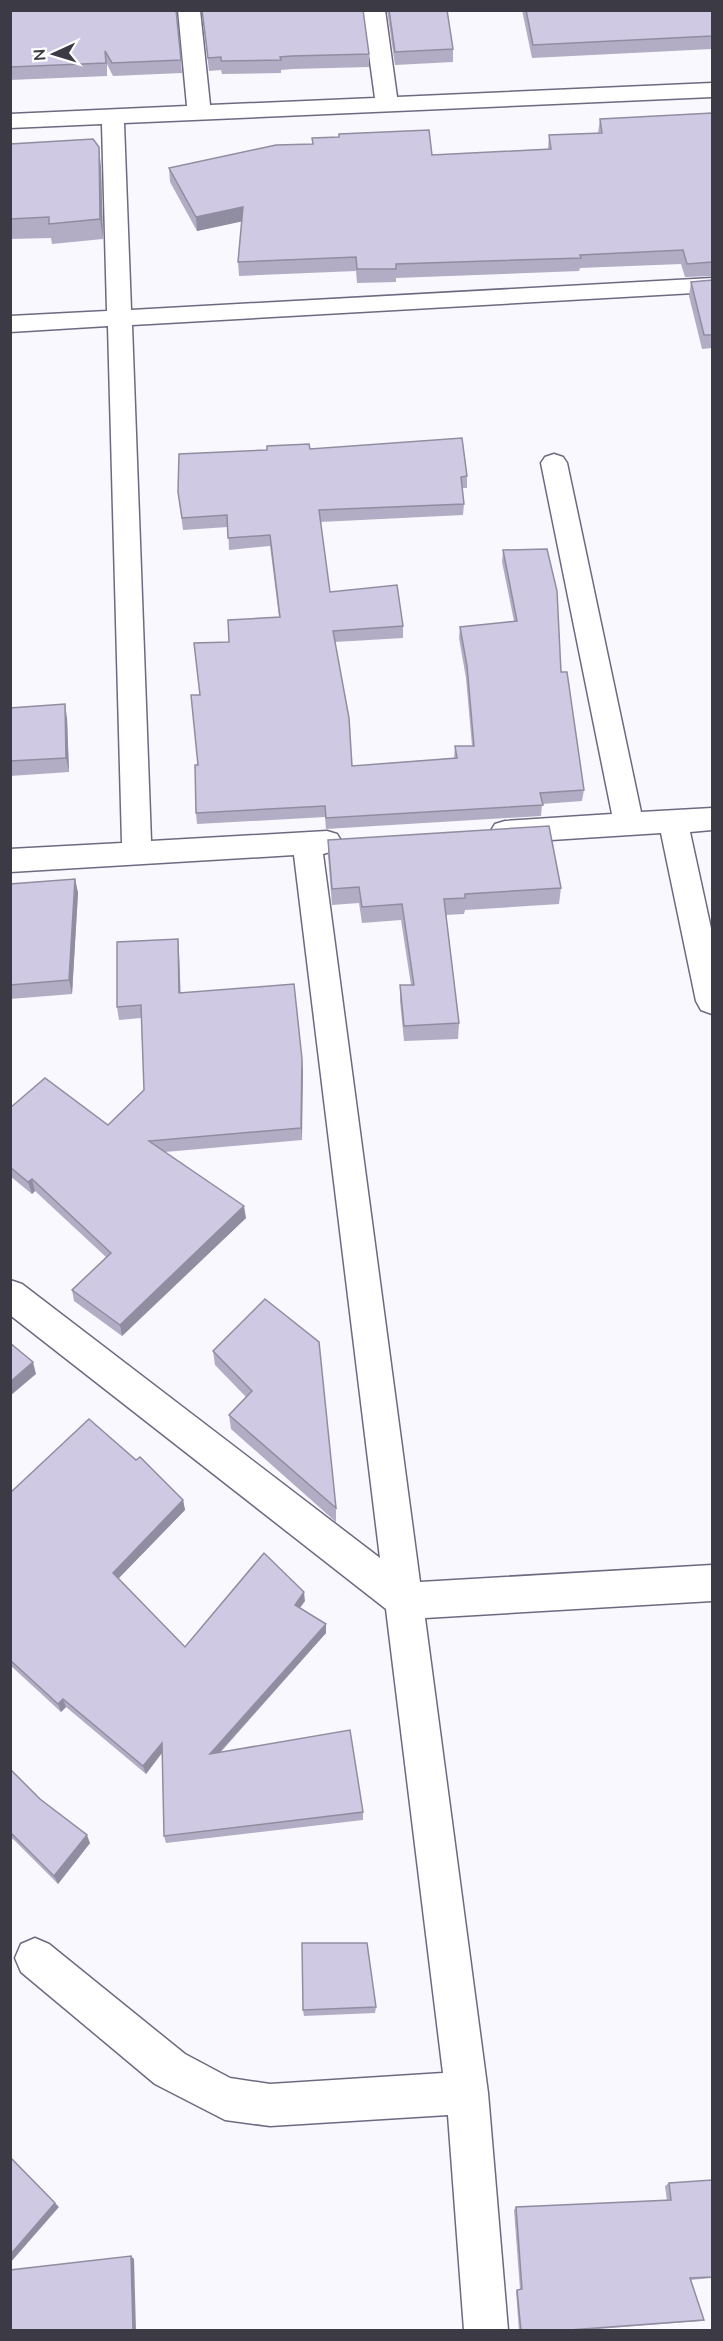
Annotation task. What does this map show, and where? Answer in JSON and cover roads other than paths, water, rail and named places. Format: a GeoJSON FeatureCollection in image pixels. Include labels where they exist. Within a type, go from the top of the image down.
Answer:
{"type":"FeatureCollection","features":[{"type":"Feature","properties":{"kind":"street"},"geometry":{"type":"LineString","coordinates":[[189,10],[199,112]]}},
{"type":"Feature","properties":{"kind":"street"},"geometry":{"type":"LineString","coordinates":[[374,10],[387,104]]}},
{"type":"Feature","properties":{"kind":"street"},"geometry":{"type":"LineString","coordinates":[[10,121],[712,90]]}},
{"type":"Feature","properties":{"kind":"street"},"geometry":{"type":"LineString","coordinates":[[113,116],[137,855]]}},
{"type":"Feature","properties":{"kind":"street"},"geometry":{"type":"LineString","coordinates":[[10,324],[712,285]]}},
{"type":"Feature","properties":{"kind":"street"},"geometry":{"type":"LineString","coordinates":[[554,463],[629,825]]}},
{"type":"Feature","properties":{"kind":"street"},"geometry":{"type":"LineString","coordinates":[[474,834],[712,819]]}},
{"type":"Feature","properties":{"kind":"street"},"geometry":{"type":"LineString","coordinates":[[673,822],[712,1001]]}},
{"type":"Feature","properties":{"kind":"street"},"geometry":{"type":"LineString","coordinates":[[10,861],[355,840]]}},
{"type":"Feature","properties":{"kind":"street"},"geometry":{"type":"LineString","coordinates":[[307,843],[406,1601],[467,2093],[486,2331]]}},
{"type":"Feature","properties":{"kind":"street"},"geometry":{"type":"LineString","coordinates":[[10,1295],[406,1601],[712,1582]]}},
{"type":"Feature","properties":{"kind":"street"},"geometry":{"type":"LineString","coordinates":[[35,1958],[170,2069],[225,2099],[270,2105],[467,2093]]}}]}
